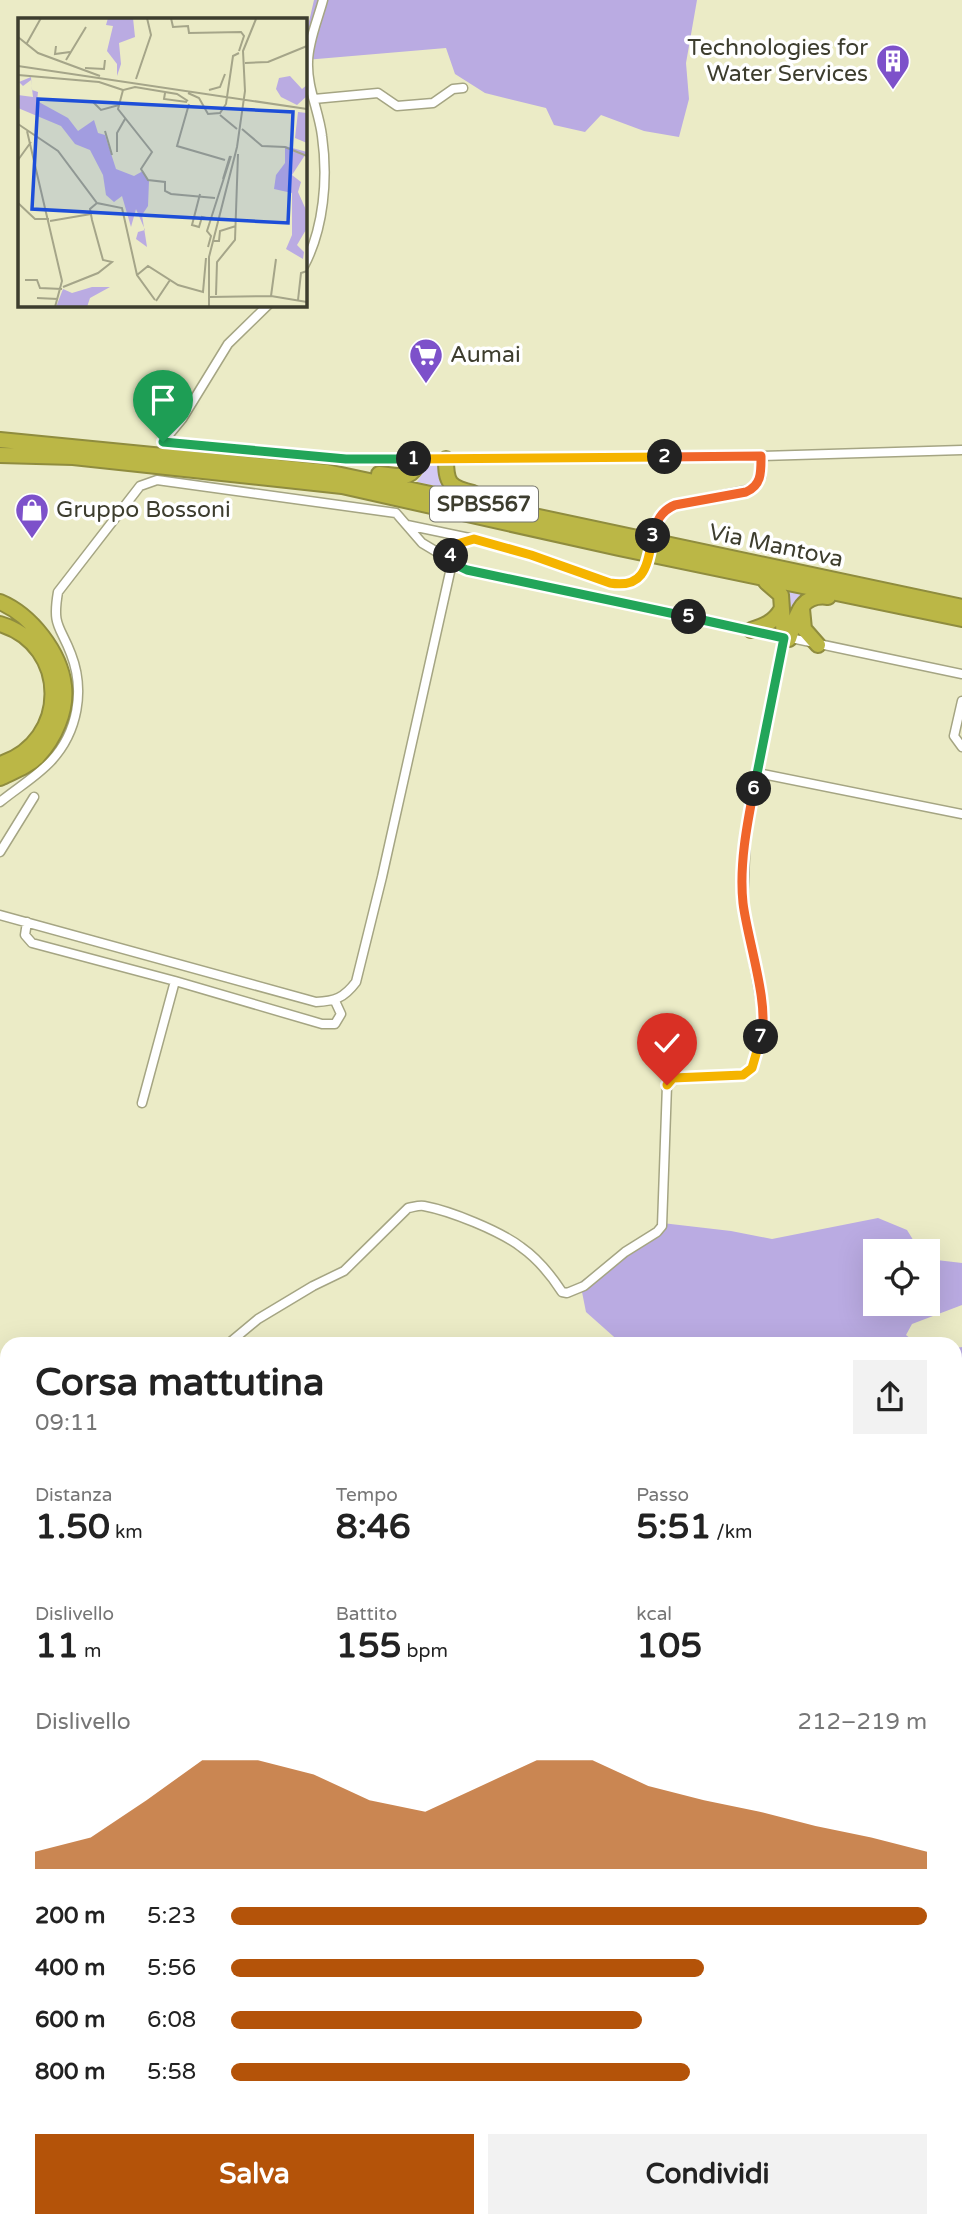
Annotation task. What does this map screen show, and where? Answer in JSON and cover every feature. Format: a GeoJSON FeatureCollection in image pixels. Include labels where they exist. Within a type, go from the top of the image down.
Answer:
{"type":"FeatureCollection","features":[{"type":"Feature","properties":{"kind":"highway","name":"Via Mantova"},"geometry":{"type":"LineString","coordinates":[[0,440],[327,472],[962,607]]}},
{"type":"Feature","properties":{"kind":"highway","name":"Via Mantova"},"geometry":{"type":"LineString","coordinates":[[0,455],[73,457],[324,483],[962,620]]}},
{"type":"Feature","properties":{"kind":"highway"},"geometry":{"type":"LineString","coordinates":[[327,472],[409,476],[415,472],[420,459]]}},
{"type":"Feature","properties":{"kind":"highway"},"geometry":{"type":"LineString","coordinates":[[446,459],[446,475],[449,483],[456,489],[488,498],[523,513]]}},
{"type":"Feature","properties":{"kind":"highway"},"geometry":{"type":"LineString","coordinates":[[751,630],[767,625],[776,618],[783,602],[779,591],[756,577]]}},
{"type":"Feature","properties":{"kind":"highway"},"geometry":{"type":"LineString","coordinates":[[787,638],[802,607],[811,597],[849,600],[859,598]]}},
{"type":"Feature","properties":{"kind":"highway"},"geometry":{"type":"LineString","coordinates":[[0,602],[10,606],[41,635],[57,662],[65,687],[62,714],[52,739],[36,759],[0,778]]}},
{"type":"Feature","properties":{"kind":"highway"},"geometry":{"type":"LineString","coordinates":[[802,607],[804,629],[818,645]]}},
{"type":"Feature","properties":{"kind":"highway"},"geometry":{"type":"LineString","coordinates":[[781,610],[787,638]]}},
{"type":"Feature","properties":{"kind":"highway"},"geometry":{"type":"LineString","coordinates":[[0,624],[22,632],[46,662],[52,684],[52,710],[43,733],[26,752],[0,764]]}},
{"type":"Feature","properties":{"kind":"street"},"geometry":{"type":"LineString","coordinates":[[306,261],[318,231],[324,183],[322,135],[310,89],[307,61],[323,0]]}},
{"type":"Feature","properties":{"kind":"street"},"geometry":{"type":"LineString","coordinates":[[314,99],[378,93],[397,106],[433,103],[453,89],[463,88]]}},
{"type":"Feature","properties":{"kind":"street"},"geometry":{"type":"LineString","coordinates":[[267,306],[228,344],[181,419],[163,442],[346,459],[761,456],[962,450]]}},
{"type":"Feature","properties":{"kind":"street"},"geometry":{"type":"LineString","coordinates":[[407,525],[474,539],[623,585],[630,583],[646,568],[655,526],[666,509],[752,489],[761,477],[761,456]]}},
{"type":"Feature","properties":{"kind":"street"},"geometry":{"type":"LineString","coordinates":[[0,802],[52,760],[68,739],[78,710],[78,682],[72,654],[54,613],[58,592],[141,486],[157,480],[396,513],[419,540],[467,570],[962,674]]}},
{"type":"Feature","properties":{"kind":"street"},"geometry":{"type":"LineString","coordinates":[[419,540],[430,533],[442,532]]}},
{"type":"Feature","properties":{"kind":"street"},"geometry":{"type":"LineString","coordinates":[[0,915],[316,1002],[335,1001],[348,994],[356,982],[386,863],[452,563],[451,551],[457,544],[474,539]]}},
{"type":"Feature","properties":{"kind":"street"},"geometry":{"type":"LineString","coordinates":[[236,1337],[258,1319],[344,1271],[408,1208],[421,1205],[438,1210],[510,1239],[524,1248],[549,1272],[562,1292],[567,1293],[584,1286],[662,1226],[667,1085],[673,1078],[743,1075],[752,1068],[763,1028],[763,1013],[743,901],[746,833],[787,638]]}},
{"type":"Feature","properties":{"kind":"street"},"geometry":{"type":"LineString","coordinates":[[962,701],[954,736],[962,747]]}},
{"type":"Feature","properties":{"kind":"street"},"geometry":{"type":"LineString","coordinates":[[758,773],[962,814]]}},
{"type":"Feature","properties":{"kind":"street"},"geometry":{"type":"LineString","coordinates":[[0,852],[34,797]]}},
{"type":"Feature","properties":{"kind":"street"},"geometry":{"type":"LineString","coordinates":[[27,922],[24,935],[32,943],[322,1024],[335,1024],[341,1014],[335,1001]]}},
{"type":"Feature","properties":{"kind":"street"},"geometry":{"type":"LineString","coordinates":[[142,1103],[175,981]]}},
{"type":"Feature","properties":{"kind":"shaded area"},"geometry":{"type":"Polygon","coordinates":[[[314,0],[697,0],[686,63],[689,99],[679,137],[644,131],[601,115],[585,132],[554,125],[546,108],[485,93],[455,74],[446,48],[306,60],[306,35],[314,0]]]}},
{"type":"Feature","properties":{"kind":"shaded area"},"geometry":{"type":"Polygon","coordinates":[[[430,462],[438,464],[444,488],[417,482],[430,462]]]}},
{"type":"Feature","properties":{"kind":"shaded area"},"geometry":{"type":"Polygon","coordinates":[[[782,587],[812,593],[789,627],[788,598],[782,587]]]}},
{"type":"Feature","properties":{"kind":"shaded area"},"geometry":{"type":"Polygon","coordinates":[[[878,1218],[907,1230],[913,1239],[863,1239],[863,1316],[933,1316],[912,1324],[906,1335],[908,1337],[614,1337],[586,1312],[580,1282],[662,1223],[772,1239],[878,1218]]]}},
{"type":"Feature","properties":{"kind":"shaded area"},"geometry":{"type":"Polygon","coordinates":[[[940,1260],[962,1263],[962,1305],[940,1313],[940,1260]]]}},
{"type":"Feature","properties":{"kind":"place","name":"Technologies for Water Services"},"geometry":{"type":"Point","coordinates":[893,91]}},
{"type":"Feature","properties":{"kind":"place","name":"Aumai"},"geometry":{"type":"Point","coordinates":[426,385]}},
{"type":"Feature","properties":{"kind":"place","name":"Gruppo Bossoni"},"geometry":{"type":"Point","coordinates":[32,540]}},
{"type":"Feature","properties":{"kind":"route"},"geometry":{"type":"LineString","coordinates":[[163,442],[346,459],[761,456],[761,477],[752,489],[666,509],[655,526],[646,568],[630,583],[610,583],[531,555],[474,539],[457,544],[450,557],[452,563],[467,570],[784,638],[746,833],[743,901],[763,1013],[763,1028],[749,1072],[738,1077],[673,1078],[667,1085]]}}]}
